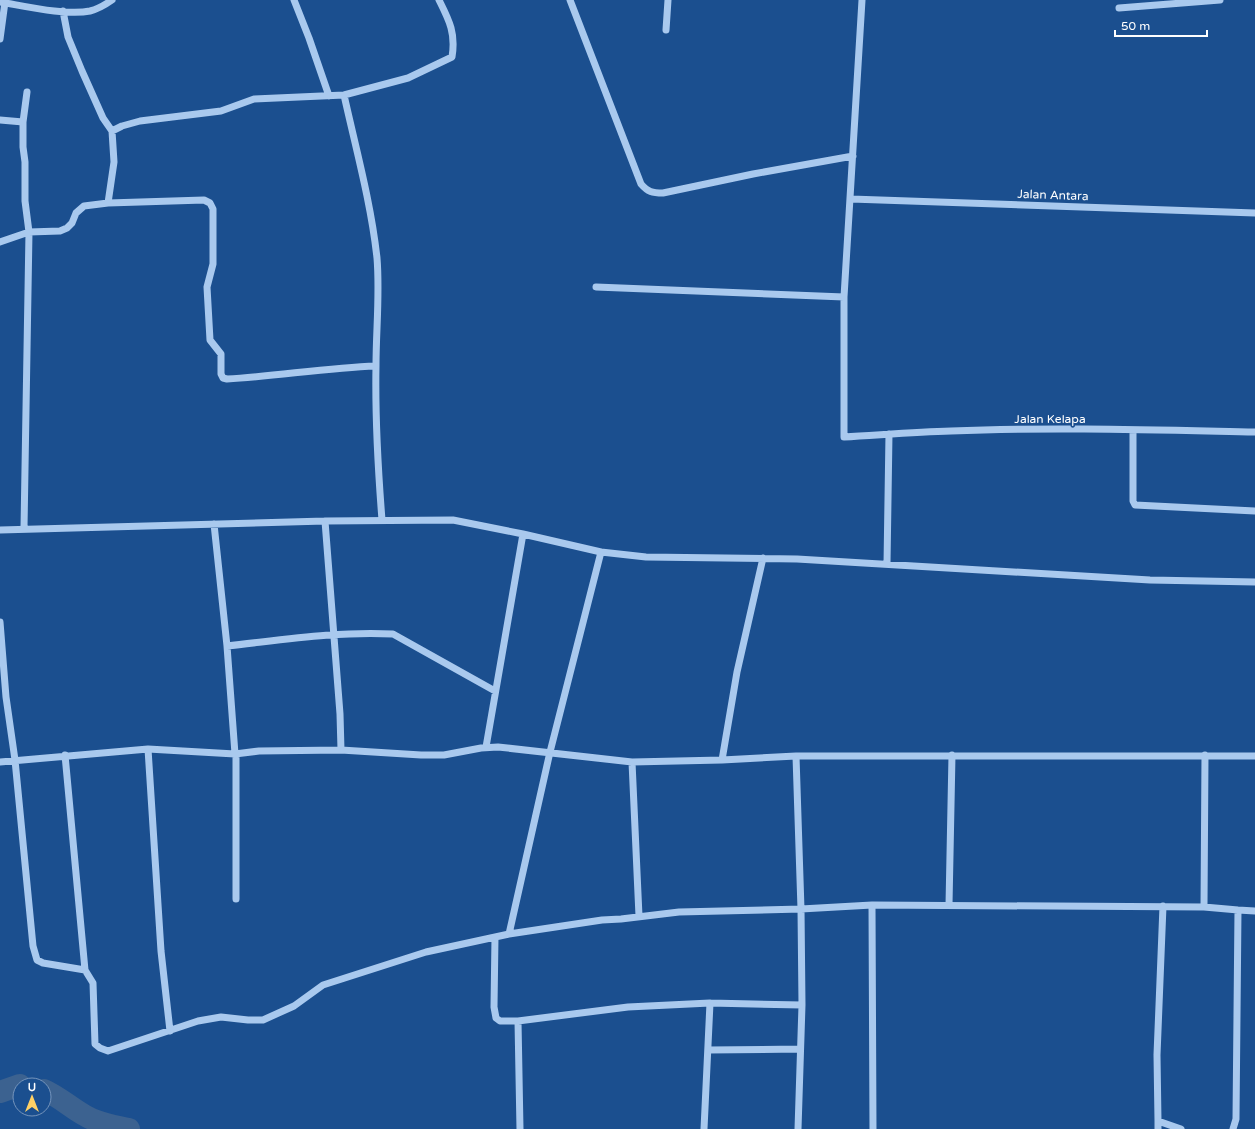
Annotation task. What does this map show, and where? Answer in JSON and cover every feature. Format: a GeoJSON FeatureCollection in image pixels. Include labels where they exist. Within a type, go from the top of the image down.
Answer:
{"type":"FeatureCollection","features":[{"type":"Feature","properties":{"kind":"street"},"geometry":{"type":"LineString","coordinates":[[0,39],[3,2],[74,13],[90,11],[103,7],[112,0]]}},
{"type":"Feature","properties":{"kind":"street"},"geometry":{"type":"LineString","coordinates":[[294,0],[329,96]]}},
{"type":"Feature","properties":{"kind":"street"},"geometry":{"type":"LineString","coordinates":[[112,131],[122,126],[140,121],[221,111],[254,99],[344,95],[408,78],[452,56],[454,38],[451,24],[439,0]]}},
{"type":"Feature","properties":{"kind":"street"},"geometry":{"type":"LineString","coordinates":[[570,0],[641,184],[646,191],[663,193],[753,174],[853,156]]}},
{"type":"Feature","properties":{"kind":"street"},"geometry":{"type":"LineString","coordinates":[[666,30],[668,0]]}},
{"type":"Feature","properties":{"kind":"street"},"geometry":{"type":"LineString","coordinates":[[596,287],[844,297],[862,0]]}},
{"type":"Feature","properties":{"kind":"street"},"geometry":{"type":"LineString","coordinates":[[1119,8],[1220,0]]}},
{"type":"Feature","properties":{"kind":"street"},"geometry":{"type":"LineString","coordinates":[[63,11],[68,37],[103,118],[112,131],[114,162],[108,203]]}},
{"type":"Feature","properties":{"kind":"street"},"geometry":{"type":"LineString","coordinates":[[24,528],[29,232],[25,201],[23,122],[27,92]]}},
{"type":"Feature","properties":{"kind":"street"},"geometry":{"type":"LineString","coordinates":[[344,95],[372,222],[377,259],[377,456],[382,520]]}},
{"type":"Feature","properties":{"kind":"street"},"geometry":{"type":"LineString","coordinates":[[0,120],[23,122]]}},
{"type":"Feature","properties":{"kind":"street","name":"Jalan Antara"},"geometry":{"type":"LineString","coordinates":[[851,199],[1255,212]]}},
{"type":"Feature","properties":{"kind":"street"},"geometry":{"type":"LineString","coordinates":[[0,242],[29,232],[60,231],[67,228],[72,223],[76,213],[84,206],[108,203],[204,200],[210,203],[213,209],[214,264],[207,287],[210,340],[221,354],[221,374],[223,378],[269,376],[336,368],[376,366]]}},
{"type":"Feature","properties":{"kind":"street","name":"Jalan Kelapa"},"geometry":{"type":"LineString","coordinates":[[844,297],[844,437],[951,431],[1133,430],[1255,432]]}},
{"type":"Feature","properties":{"kind":"street"},"geometry":{"type":"LineString","coordinates":[[1133,430],[1133,501],[1135,505],[1255,511]]}},
{"type":"Feature","properties":{"kind":"street"},"geometry":{"type":"LineString","coordinates":[[887,564],[889,434]]}},
{"type":"Feature","properties":{"kind":"street"},"geometry":{"type":"LineString","coordinates":[[0,530],[24,528],[325,521],[453,520],[601,552],[646,557],[797,559],[1150,580],[1255,582]]}},
{"type":"Feature","properties":{"kind":"street"},"geometry":{"type":"LineString","coordinates":[[325,521],[341,750]]}},
{"type":"Feature","properties":{"kind":"street"},"geometry":{"type":"LineString","coordinates":[[214,524],[227,646],[235,754],[236,899]]}},
{"type":"Feature","properties":{"kind":"street"},"geometry":{"type":"LineString","coordinates":[[486,747],[523,534]]}},
{"type":"Feature","properties":{"kind":"street"},"geometry":{"type":"LineString","coordinates":[[510,934],[550,752],[601,552]]}},
{"type":"Feature","properties":{"kind":"street"},"geometry":{"type":"LineString","coordinates":[[722,760],[737,672],[763,558]]}},
{"type":"Feature","properties":{"kind":"street"},"geometry":{"type":"LineString","coordinates":[[0,622],[6,697],[15,760],[33,946],[37,960],[42,963],[85,970]]}},
{"type":"Feature","properties":{"kind":"street"},"geometry":{"type":"LineString","coordinates":[[227,646],[333,635],[378,633],[394,634],[495,691]]}},
{"type":"Feature","properties":{"kind":"street"},"geometry":{"type":"LineString","coordinates":[[0,762],[65,755],[148,749],[235,754],[259,751],[341,750],[444,755],[486,747],[550,752],[632,762],[722,760],[796,756],[1255,756]]}},
{"type":"Feature","properties":{"kind":"street"},"geometry":{"type":"LineString","coordinates":[[148,749],[161,951],[170,1030]]}},
{"type":"Feature","properties":{"kind":"street"},"geometry":{"type":"LineString","coordinates":[[65,755],[85,970],[93,983],[95,1044],[108,1051],[198,1021],[221,1017],[263,1020],[294,1006],[323,985],[407,957],[510,934],[639,916],[679,912],[801,909],[872,905],[949,904],[1204,906],[1255,911]]}},
{"type":"Feature","properties":{"kind":"street"},"geometry":{"type":"LineString","coordinates":[[949,904],[952,755]]}},
{"type":"Feature","properties":{"kind":"street"},"geometry":{"type":"LineString","coordinates":[[1204,906],[1205,755]]}},
{"type":"Feature","properties":{"kind":"street"},"geometry":{"type":"LineString","coordinates":[[796,756],[801,909],[802,1005],[798,1129]]}},
{"type":"Feature","properties":{"kind":"street"},"geometry":{"type":"LineString","coordinates":[[632,762],[639,916]]}},
{"type":"Feature","properties":{"kind":"street"},"geometry":{"type":"LineString","coordinates":[[872,905],[873,1129]]}},
{"type":"Feature","properties":{"kind":"street"},"geometry":{"type":"LineString","coordinates":[[1158,1129],[1157,1055],[1163,906]]}},
{"type":"Feature","properties":{"kind":"street"},"geometry":{"type":"LineString","coordinates":[[1233,1129],[1236,1119],[1238,910]]}},
{"type":"Feature","properties":{"kind":"street"},"geometry":{"type":"LineString","coordinates":[[495,937],[494,1007],[496,1018],[500,1021],[518,1021],[628,1007],[710,1003],[802,1005]]}},
{"type":"Feature","properties":{"kind":"street"},"geometry":{"type":"LineString","coordinates":[[704,1129],[710,1003]]}},
{"type":"Feature","properties":{"kind":"street"},"geometry":{"type":"LineString","coordinates":[[518,1021],[520,1129]]}},
{"type":"Feature","properties":{"kind":"street"},"geometry":{"type":"LineString","coordinates":[[708,1050],[800,1049]]}},
{"type":"Feature","properties":{"kind":"street"},"geometry":{"type":"LineString","coordinates":[[1158,1121],[1181,1129]]}},
{"type":"Feature","properties":{"kind":"waterway"},"geometry":{"type":"LineString","coordinates":[[0,1092],[12,1088]]}},
{"type":"Feature","properties":{"kind":"waterway"},"geometry":{"type":"LineString","coordinates":[[52,1094],[89,1118],[106,1124],[129,1129]]}}]}
